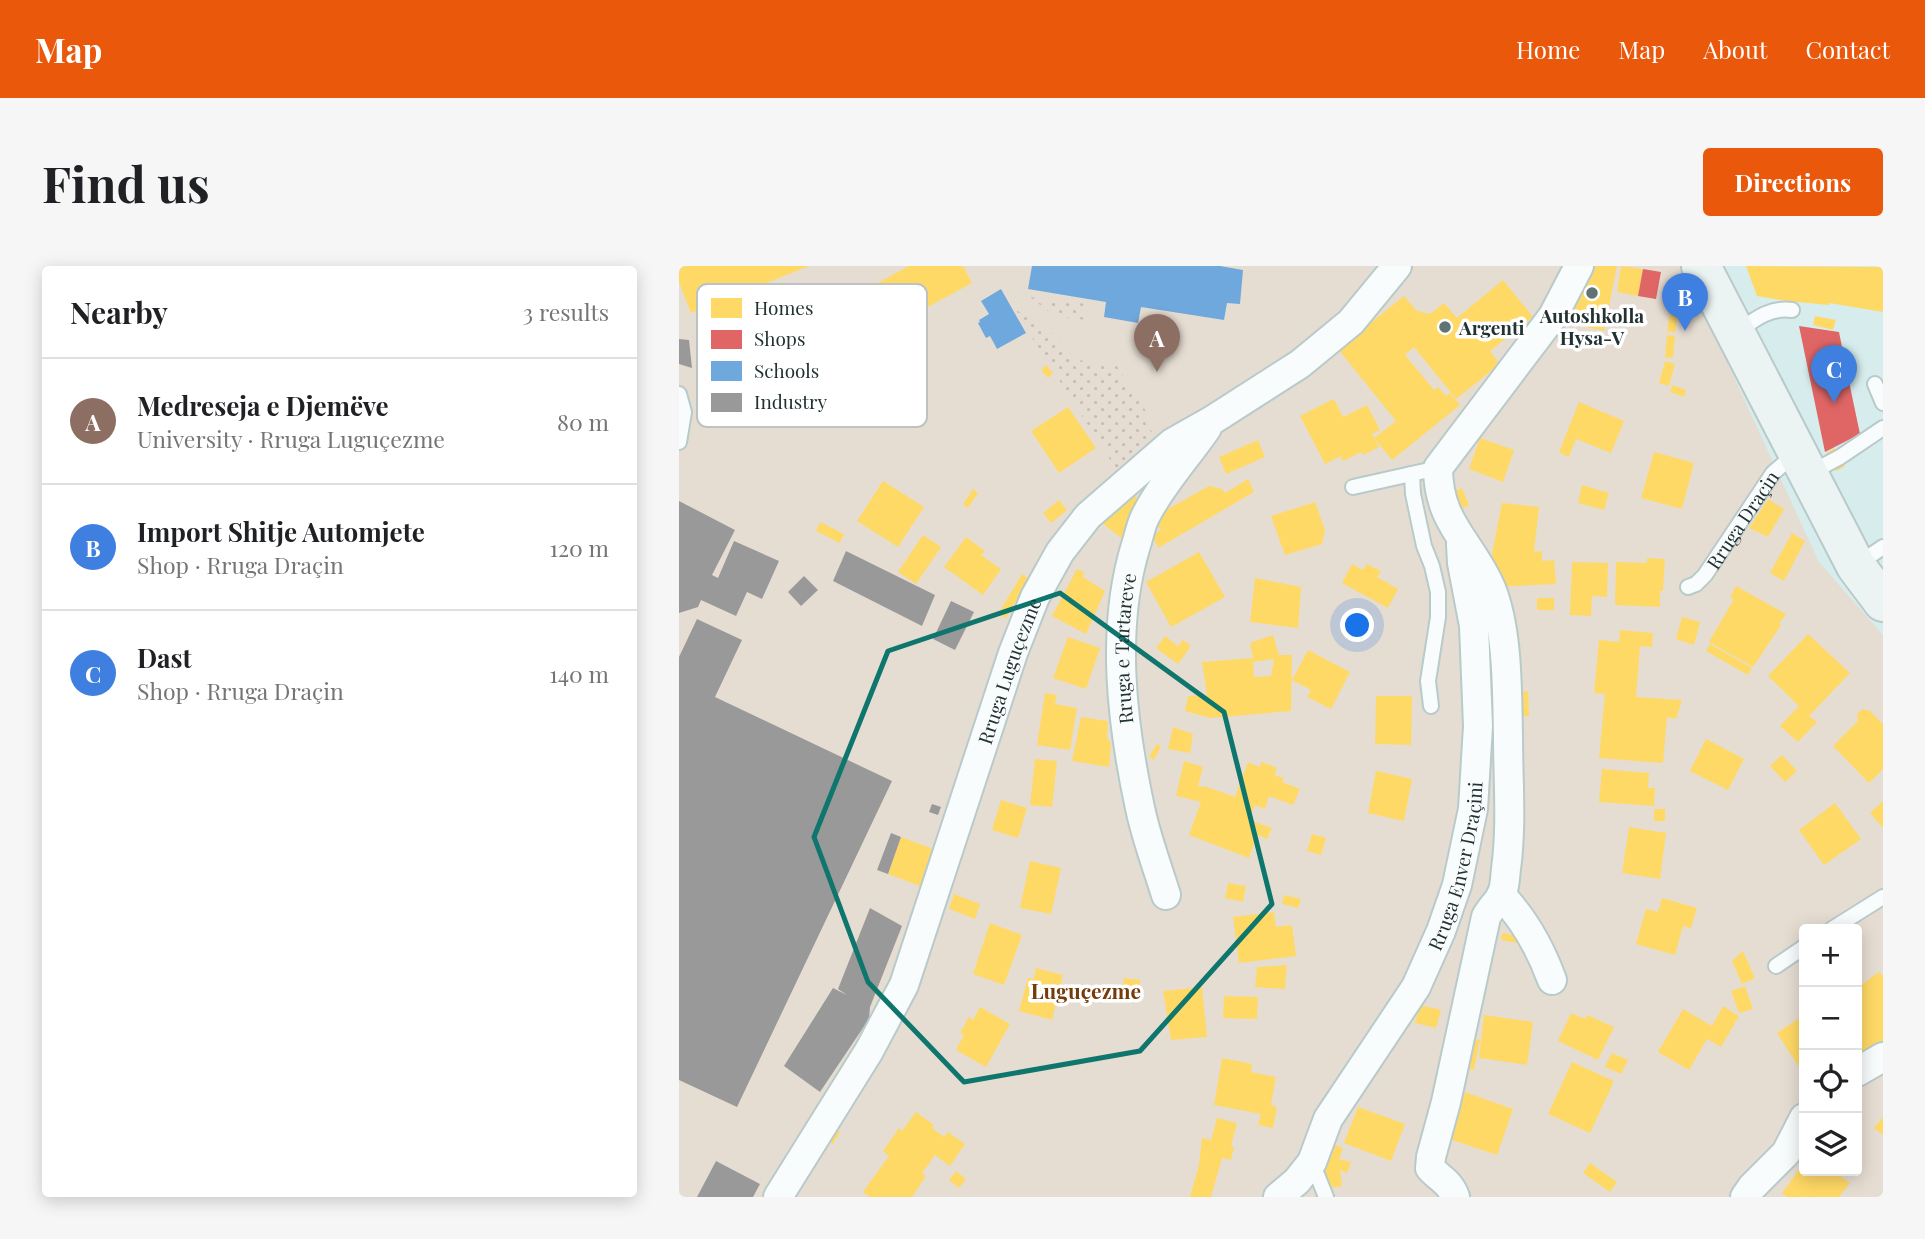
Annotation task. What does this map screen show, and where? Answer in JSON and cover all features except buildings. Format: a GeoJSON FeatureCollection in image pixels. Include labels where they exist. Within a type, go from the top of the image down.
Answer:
{"type":"FeatureCollection","features":[{"type":"Feature","properties":{"kind":"main road","name":"Rruga Draçin"},"geometry":{"type":"LineString","coordinates":[[1701,266],[1803,463],[1872,573]]}},
{"type":"Feature","properties":{"kind":"street","name":"Rruga Luguçezme"},"geometry":{"type":"LineString","coordinates":[[778,1197],[869,1051],[904,985],[1013,653],[1035,597],[1061,552],[1088,516],[1172,443],[1211,422],[1300,364],[1351,322],[1397,266]]}},
{"type":"Feature","properties":{"kind":"street"},"geometry":{"type":"LineString","coordinates":[[1425,471],[1553,316],[1579,266]]}},
{"type":"Feature","properties":{"kind":"street","name":"Rruga e Tartareve"},"geometry":{"type":"LineString","coordinates":[[1166,895],[1140,810],[1130,752],[1124,706],[1121,622],[1128,570],[1145,516],[1211,422]]}},
{"type":"Feature","properties":{"kind":"street","name":"Rruga Enver Draçini"},"geometry":{"type":"LineString","coordinates":[[1425,471],[1438,489],[1452,525],[1481,568],[1494,598],[1507,675],[1511,810],[1509,849],[1501,895],[1486,917],[1446,1102],[1431,1157],[1430,1168],[1451,1186],[1455,1197]]}},
{"type":"Feature","properties":{"kind":"street","name":"Rruga Enver Draçini"},"geometry":{"type":"LineString","coordinates":[[1278,1197],[1297,1181],[1312,1162],[1328,1119],[1416,987],[1441,931],[1457,885],[1473,809],[1478,726],[1474,626],[1462,563],[1461,537]]}},
{"type":"Feature","properties":{"kind":"street"},"geometry":{"type":"LineString","coordinates":[[1501,895],[1513,907],[1535,942],[1552,980]]}},
{"type":"Feature","properties":{"kind":"street"},"geometry":{"type":"LineString","coordinates":[[1862,1069],[1883,1057]]}},
{"type":"Feature","properties":{"kind":"street"},"geometry":{"type":"LineString","coordinates":[[1745,1197],[1786,1153],[1799,1128]]}},
{"type":"Feature","properties":{"kind":"lane"},"geometry":{"type":"LineString","coordinates":[[1736,333],[1766,313],[1779,308],[1791,310]]}},
{"type":"Feature","properties":{"kind":"lane"},"geometry":{"type":"LineString","coordinates":[[1875,384],[1883,403]]}},
{"type":"Feature","properties":{"kind":"lane"},"geometry":{"type":"LineString","coordinates":[[679,394],[684,412],[679,442]]}},
{"type":"Feature","properties":{"kind":"lane"},"geometry":{"type":"LineString","coordinates":[[1803,463],[1840,457],[1883,428]]}},
{"type":"Feature","properties":{"kind":"lane","name":"Rruga Draçin"},"geometry":{"type":"LineString","coordinates":[[1688,587],[1696,584],[1705,575],[1773,473],[1803,463]]}},
{"type":"Feature","properties":{"kind":"lane"},"geometry":{"type":"LineString","coordinates":[[1353,487],[1425,471]]}},
{"type":"Feature","properties":{"kind":"lane"},"geometry":{"type":"LineString","coordinates":[[1425,471],[1413,494],[1438,593],[1438,617],[1428,681],[1431,706]]}},
{"type":"Feature","properties":{"kind":"lane"},"geometry":{"type":"LineString","coordinates":[[1840,924],[1883,897]]}},
{"type":"Feature","properties":{"kind":"lane"},"geometry":{"type":"LineString","coordinates":[[1776,965],[1799,950]]}},
{"type":"Feature","properties":{"kind":"lane"},"geometry":{"type":"LineString","coordinates":[[1312,1162],[1326,1197]]}},
{"type":"Feature","properties":{"kind":"highlighted area"},"geometry":{"type":"Polygon","coordinates":[[[1060,593],[1224,712],[1272,904],[1140,1051],[964,1082],[868,982],[814,837],[888,651],[1060,593]]]}},
{"type":"Feature","properties":{"kind":"shaded area"},"geometry":{"type":"Polygon","coordinates":[[[679,266],[1683,266],[1819,562],[1883,635],[1883,1197],[679,1197],[679,266]]]}},
{"type":"Feature","properties":{"kind":"shaded area"},"geometry":{"type":"Polygon","coordinates":[[[1030,297],[1088,304],[1086,320],[1054,316],[1030,297]]]}},
{"type":"Feature","properties":{"kind":"shaded area"},"geometry":{"type":"Polygon","coordinates":[[[1013,308],[1057,336],[1070,359],[1116,365],[1151,419],[1145,423],[1158,440],[1118,472],[1013,308]]]}},
{"type":"Feature","properties":{"kind":"place","name":"Autoshkolla Hysa-V"},"geometry":{"type":"Point","coordinates":[1592,293]}},
{"type":"Feature","properties":{"kind":"place","name":"Argenti"},"geometry":{"type":"Point","coordinates":[1445,327]}},
{"type":"Feature","properties":{"kind":"place","name":"Import Shitje Automjete"},"geometry":{"type":"Point","coordinates":[1685,331]}},
{"type":"Feature","properties":{"kind":"place","name":"Medreseja e Djemëve"},"geometry":{"type":"Point","coordinates":[1157,372]}},
{"type":"Feature","properties":{"kind":"place","name":"Dast"},"geometry":{"type":"Point","coordinates":[1834,403]}},
{"type":"Feature","properties":{"kind":"district","name":"Luguçezme"},"geometry":{"type":"Point","coordinates":[1086,990]}}]}
